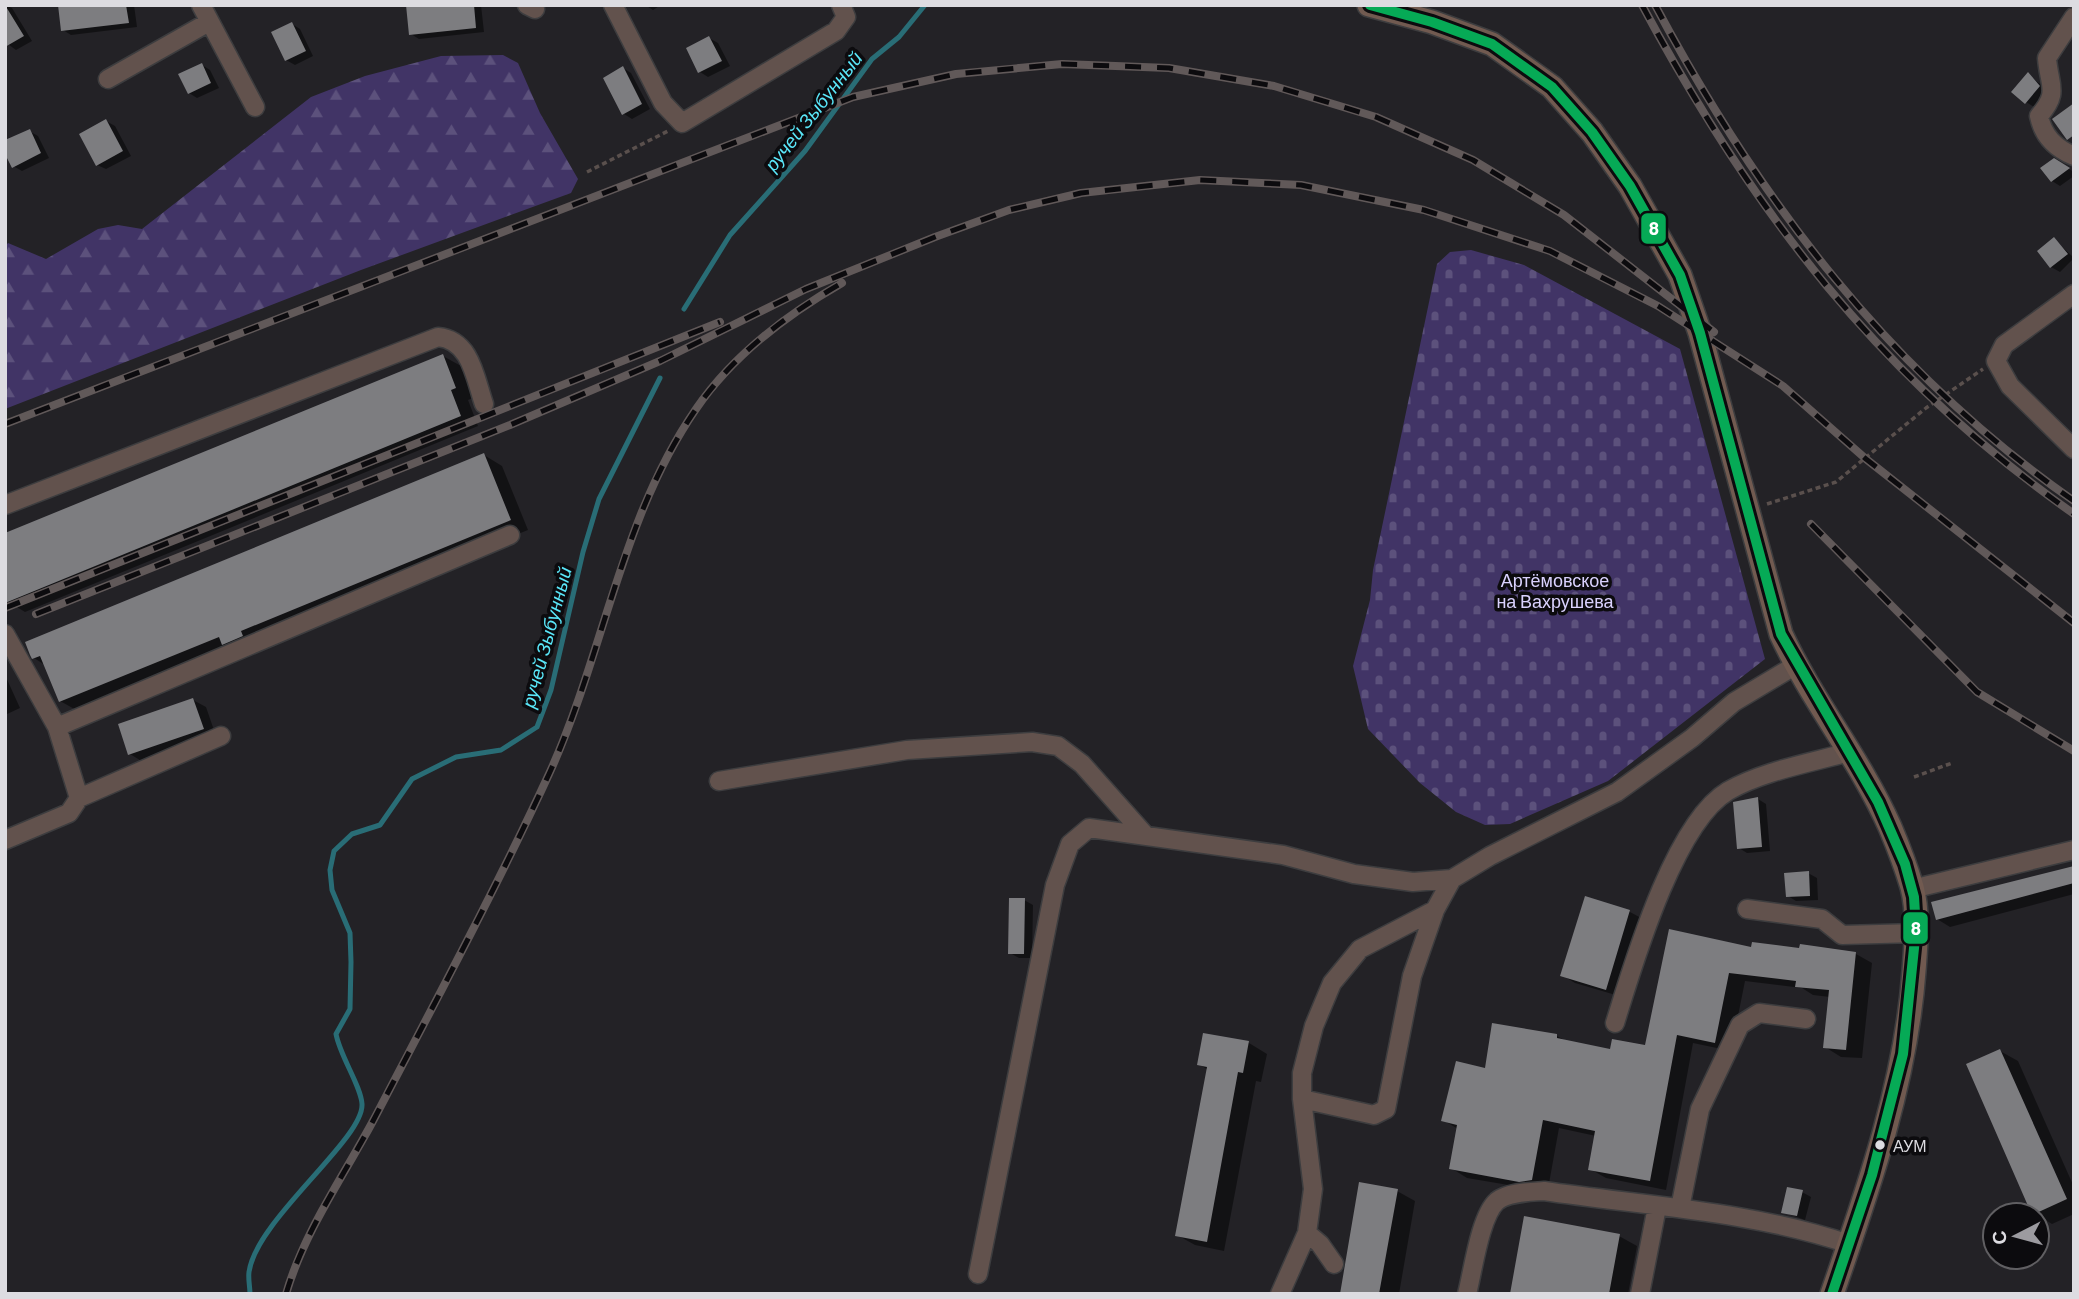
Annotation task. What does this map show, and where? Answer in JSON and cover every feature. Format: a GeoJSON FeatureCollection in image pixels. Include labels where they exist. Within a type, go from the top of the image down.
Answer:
{"type":"FeatureCollection","features":[{"type":"Feature","properties":{"kind":"main road"},"geometry":{"type":"LineString","coordinates":[[1369,5],[1432,22],[1492,44],[1552,87],[1592,132],[1630,186],[1680,275],[1700,333],[1749,511],[1773,611],[1796,665],[1890,826],[1912,889],[1917,933],[1911,1011],[1899,1077],[1832,1294]]}},
{"type":"Feature","properties":{"kind":"street"},"geometry":{"type":"LineString","coordinates":[[201,5],[255,107]]}},
{"type":"Feature","properties":{"kind":"street"},"geometry":{"type":"LineString","coordinates":[[613,5],[663,103],[682,123],[836,31],[846,17],[841,5]]}},
{"type":"Feature","properties":{"kind":"street"},"geometry":{"type":"LineString","coordinates":[[2074,17],[2047,58],[2054,90],[2051,102],[2039,116],[2042,131],[2060,150],[2074,156]]}},
{"type":"Feature","properties":{"kind":"street"},"geometry":{"type":"LineString","coordinates":[[108,79],[209,22]]}},
{"type":"Feature","properties":{"kind":"street"},"geometry":{"type":"LineString","coordinates":[[2074,294],[2004,345],[1996,361],[2010,386],[2074,449]]}},
{"type":"Feature","properties":{"kind":"street"},"geometry":{"type":"LineString","coordinates":[[5,505],[438,337],[449,338],[466,352],[484,404]]}},
{"type":"Feature","properties":{"kind":"street"},"geometry":{"type":"LineString","coordinates":[[57,727],[510,535]]}},
{"type":"Feature","properties":{"kind":"street"},"geometry":{"type":"LineString","coordinates":[[5,634],[57,727],[79,798]]}},
{"type":"Feature","properties":{"kind":"street"},"geometry":{"type":"LineString","coordinates":[[978,1274],[1055,885],[1070,844],[1089,828],[1283,855],[1354,874],[1413,881],[1452,879],[1490,856],[1617,792],[1692,738],[1734,702],[1796,665]]}},
{"type":"Feature","properties":{"kind":"street"},"geometry":{"type":"LineString","coordinates":[[5,840],[69,813],[79,798],[221,736]]}},
{"type":"Feature","properties":{"kind":"street"},"geometry":{"type":"LineString","coordinates":[[719,781],[907,750],[1032,742],[1058,746],[1082,764],[1115,797],[1146,836]]}},
{"type":"Feature","properties":{"kind":"street"},"geometry":{"type":"LineString","coordinates":[[1615,1023],[1641,937],[1674,864],[1711,806],[1727,792],[1750,782],[1849,752]]}},
{"type":"Feature","properties":{"kind":"street"},"geometry":{"type":"LineString","coordinates":[[1912,889],[2074,850]]}},
{"type":"Feature","properties":{"kind":"street"},"geometry":{"type":"LineString","coordinates":[[1302,1099],[1374,1115],[1386,1108],[1412,976],[1435,910],[1452,879]]}},
{"type":"Feature","properties":{"kind":"street"},"geometry":{"type":"LineString","coordinates":[[1747,909],[1822,919],[1842,935],[1917,933]]}},
{"type":"Feature","properties":{"kind":"street"},"geometry":{"type":"LineString","coordinates":[[1280,1294],[1307,1233],[1313,1189],[1302,1099],[1302,1073],[1314,1026],[1332,983],[1360,949],[1435,910]]}},
{"type":"Feature","properties":{"kind":"street"},"geometry":{"type":"LineString","coordinates":[[1680,1208],[1700,1109],[1740,1025],[1759,1013],[1806,1019]]}},
{"type":"Feature","properties":{"kind":"street"},"geometry":{"type":"LineString","coordinates":[[1467,1294],[1488,1212],[1498,1199],[1524,1192],[1544,1191],[1680,1208],[1799,1227],[1849,1244]]}},
{"type":"Feature","properties":{"kind":"street"},"geometry":{"type":"LineString","coordinates":[[1640,1294],[1657,1207]]}},
{"type":"Feature","properties":{"kind":"street"},"geometry":{"type":"LineString","coordinates":[[1307,1233],[1334,1264]]}},
{"type":"Feature","properties":{"kind":"path"},"geometry":{"type":"LineString","coordinates":[[587,172],[682,123]]}},
{"type":"Feature","properties":{"kind":"path"},"geometry":{"type":"LineString","coordinates":[[1749,511],[1836,482],[1926,408],[1996,361]]}},
{"type":"Feature","properties":{"kind":"path"},"geometry":{"type":"LineString","coordinates":[[1914,777],[1952,763]]}},
{"type":"Feature","properties":{"kind":"green space"},"geometry":{"type":"Polygon","coordinates":[[[503,55],[518,63],[540,113],[578,179],[571,193],[361,270],[5,409],[5,247],[8,243],[46,259],[98,229],[118,225],[142,229],[311,97],[365,76],[441,56],[503,55]]]}},
{"type":"Feature","properties":{"kind":"green space","name":"Артёмовское на Вахрушева"},"geometry":{"type":"Polygon","coordinates":[[[1471,250],[1524,265],[1680,349],[1765,659],[1608,781],[1510,824],[1485,825],[1456,812],[1420,783],[1368,729],[1353,666],[1370,600],[1373,570],[1437,264],[1450,252],[1471,250]]]}},
{"type":"Feature","properties":{"kind":"building"},"geometry":{"type":"Polygon","coordinates":[[[5,5],[24,36],[5,47],[5,5]]]}},
{"type":"Feature","properties":{"kind":"building"},"geometry":{"type":"Polygon","coordinates":[[[58,5],[126,5],[129,23],[61,31],[58,5]]]}},
{"type":"Feature","properties":{"kind":"building"},"geometry":{"type":"Polygon","coordinates":[[[406,5],[474,5],[476,28],[409,35],[406,5]]]}},
{"type":"Feature","properties":{"kind":"building"},"geometry":{"type":"Polygon","coordinates":[[[292,22],[306,51],[285,61],[271,32],[292,22]]]}},
{"type":"Feature","properties":{"kind":"building"},"geometry":{"type":"Polygon","coordinates":[[[709,36],[722,61],[698,73],[686,48],[709,36]]]}},
{"type":"Feature","properties":{"kind":"building"},"geometry":{"type":"Polygon","coordinates":[[[202,63],[211,83],[188,94],[178,74],[202,63]]]}},
{"type":"Feature","properties":{"kind":"building"},"geometry":{"type":"Polygon","coordinates":[[[623,66],[642,104],[622,115],[603,78],[623,66]]]}},
{"type":"Feature","properties":{"kind":"building"},"geometry":{"type":"Polygon","coordinates":[[[2028,72],[2040,86],[2025,104],[2011,92],[2028,72]]]}},
{"type":"Feature","properties":{"kind":"building"},"geometry":{"type":"Polygon","coordinates":[[[2074,103],[2074,135],[2067,140],[2052,119],[2074,103]]]}},
{"type":"Feature","properties":{"kind":"building"},"geometry":{"type":"Polygon","coordinates":[[[106,119],[123,151],[96,166],[79,134],[106,119]]]}},
{"type":"Feature","properties":{"kind":"building"},"geometry":{"type":"Polygon","coordinates":[[[30,129],[41,153],[12,168],[5,154],[5,140],[30,129]]]}},
{"type":"Feature","properties":{"kind":"building"},"geometry":{"type":"Polygon","coordinates":[[[2054,158],[2070,168],[2051,182],[2040,168],[2054,158]]]}},
{"type":"Feature","properties":{"kind":"building"},"geometry":{"type":"Polygon","coordinates":[[[2054,237],[2068,254],[2050,268],[2037,251],[2054,237]]]}},
{"type":"Feature","properties":{"kind":"building"},"geometry":{"type":"Polygon","coordinates":[[[443,354],[456,388],[451,390],[461,416],[5,603],[5,533],[443,354]]]}},
{"type":"Feature","properties":{"kind":"building"},"geometry":{"type":"Polygon","coordinates":[[[484,453],[511,520],[241,631],[243,636],[222,645],[219,637],[59,702],[40,656],[32,659],[30,655],[25,642],[484,453]]]}},
{"type":"Feature","properties":{"kind":"building"},"geometry":{"type":"Polygon","coordinates":[[[193,698],[204,729],[128,755],[118,724],[193,698]]]}},
{"type":"Feature","properties":{"kind":"building"},"geometry":{"type":"Polygon","coordinates":[[[1758,797],[1762,847],[1737,849],[1733,802],[1758,797]]]}},
{"type":"Feature","properties":{"kind":"building"},"geometry":{"type":"Polygon","coordinates":[[[2074,866],[2074,883],[1936,920],[1931,902],[2074,866]]]}},
{"type":"Feature","properties":{"kind":"building"},"geometry":{"type":"Polygon","coordinates":[[[1809,871],[1810,896],[1786,897],[1784,873],[1809,871]]]}},
{"type":"Feature","properties":{"kind":"building"},"geometry":{"type":"Polygon","coordinates":[[[1585,896],[1630,910],[1606,990],[1560,976],[1585,896]]]}},
{"type":"Feature","properties":{"kind":"building"},"geometry":{"type":"Polygon","coordinates":[[[1009,898],[1025,898],[1024,954],[1008,954],[1009,898]]]}},
{"type":"Feature","properties":{"kind":"building"},"geometry":{"type":"Polygon","coordinates":[[[1669,929],[1751,947],[1752,942],[1799,948],[1800,944],[1856,952],[1846,1050],[1823,1048],[1829,990],[1795,987],[1796,981],[1729,973],[1715,1043],[1677,1035],[1650,1181],[1588,1170],[1595,1131],[1543,1120],[1532,1180],[1519,1182],[1449,1169],[1457,1125],[1441,1121],[1456,1061],[1485,1068],[1492,1023],[1557,1034],[1557,1038],[1610,1049],[1612,1039],[1645,1045],[1669,929]]]}},
{"type":"Feature","properties":{"kind":"building"},"geometry":{"type":"Polygon","coordinates":[[[1203,1033],[1249,1041],[1243,1073],[1238,1072],[1207,1242],[1175,1236],[1207,1067],[1197,1065],[1203,1033]]]}},
{"type":"Feature","properties":{"kind":"building"},"geometry":{"type":"Polygon","coordinates":[[[2000,1049],[2067,1199],[2051,1206],[2051,1201],[2026,1201],[1966,1064],[2000,1049]]]}},
{"type":"Feature","properties":{"kind":"building"},"geometry":{"type":"Polygon","coordinates":[[[1359,1182],[1398,1189],[1379,1294],[1340,1294],[1359,1182]]]}},
{"type":"Feature","properties":{"kind":"building"},"geometry":{"type":"Polygon","coordinates":[[[1787,1187],[1803,1190],[1797,1216],[1781,1213],[1787,1187]]]}},
{"type":"Feature","properties":{"kind":"building"},"geometry":{"type":"Polygon","coordinates":[[[1524,1216],[1620,1234],[1609,1294],[1510,1294],[1524,1216]]]}},
{"type":"Feature","properties":{"kind":"waterway","name":"ручей Зыбунный"},"geometry":{"type":"LineString","coordinates":[[684,309],[730,235],[805,151],[872,59],[899,37],[925,5]]}},
{"type":"Feature","properties":{"kind":"waterway","name":"ручей Зыбунный"},"geometry":{"type":"LineString","coordinates":[[250,1294],[249,1272],[256,1251],[288,1205],[346,1138],[358,1119],[362,1104],[336,1034],[350,1009],[351,962],[350,933],[332,890],[330,870],[334,851],[352,834],[380,825],[412,779],[456,757],[501,750],[537,727],[551,690],[583,552],[599,499],[660,378]]}},
{"type":"Feature","properties":{"kind":"railway"},"geometry":{"type":"LineString","coordinates":[[1642,5],[1684,81],[1729,153],[1776,221],[1827,286],[1881,348],[1940,406],[2004,462],[2074,514]]}},
{"type":"Feature","properties":{"kind":"railway"},"geometry":{"type":"LineString","coordinates":[[1655,5],[1695,77],[1739,147],[1785,214],[1835,278],[1888,340],[1946,397],[2008,451],[2074,501]]}},
{"type":"Feature","properties":{"kind":"railway"},"geometry":{"type":"LineString","coordinates":[[5,424],[853,97],[956,74],[1062,64],[1169,68],[1274,86],[1376,117],[1473,160],[1564,215],[1714,332]]}},
{"type":"Feature","properties":{"kind":"railway"},"geometry":{"type":"LineString","coordinates":[[36,614],[510,425],[660,361],[806,289],[935,237],[1009,210],[1081,193],[1200,180],[1301,185],[1424,210],[1550,251],[1658,306],[1783,386],[1866,459],[2074,623]]}},
{"type":"Feature","properties":{"kind":"railway"},"geometry":{"type":"LineString","coordinates":[[286,1294],[303,1249],[325,1205],[441,992],[549,774],[568,728],[631,541],[670,451],[711,389],[744,354],[781,323],[842,283]]}},
{"type":"Feature","properties":{"kind":"railway"},"geometry":{"type":"LineString","coordinates":[[5,608],[720,322]]}},
{"type":"Feature","properties":{"kind":"railway"},"geometry":{"type":"LineString","coordinates":[[1811,524],[1977,692],[2074,751]]}},
{"type":"Feature","properties":{"kind":"transit line","name":"8"},"geometry":{"type":"LineString","coordinates":[[1370,5],[1432,22],[1492,44],[1552,87],[1592,132],[1630,186],[1680,275],[1700,333],[1781,634],[1878,802],[1905,864],[1914,897],[1916,929],[1903,1054],[1872,1175],[1832,1294]]}},
{"type":"Feature","properties":{"kind":"place","name":"АУМ"},"geometry":{"type":"Point","coordinates":[1880,1145]}}]}
